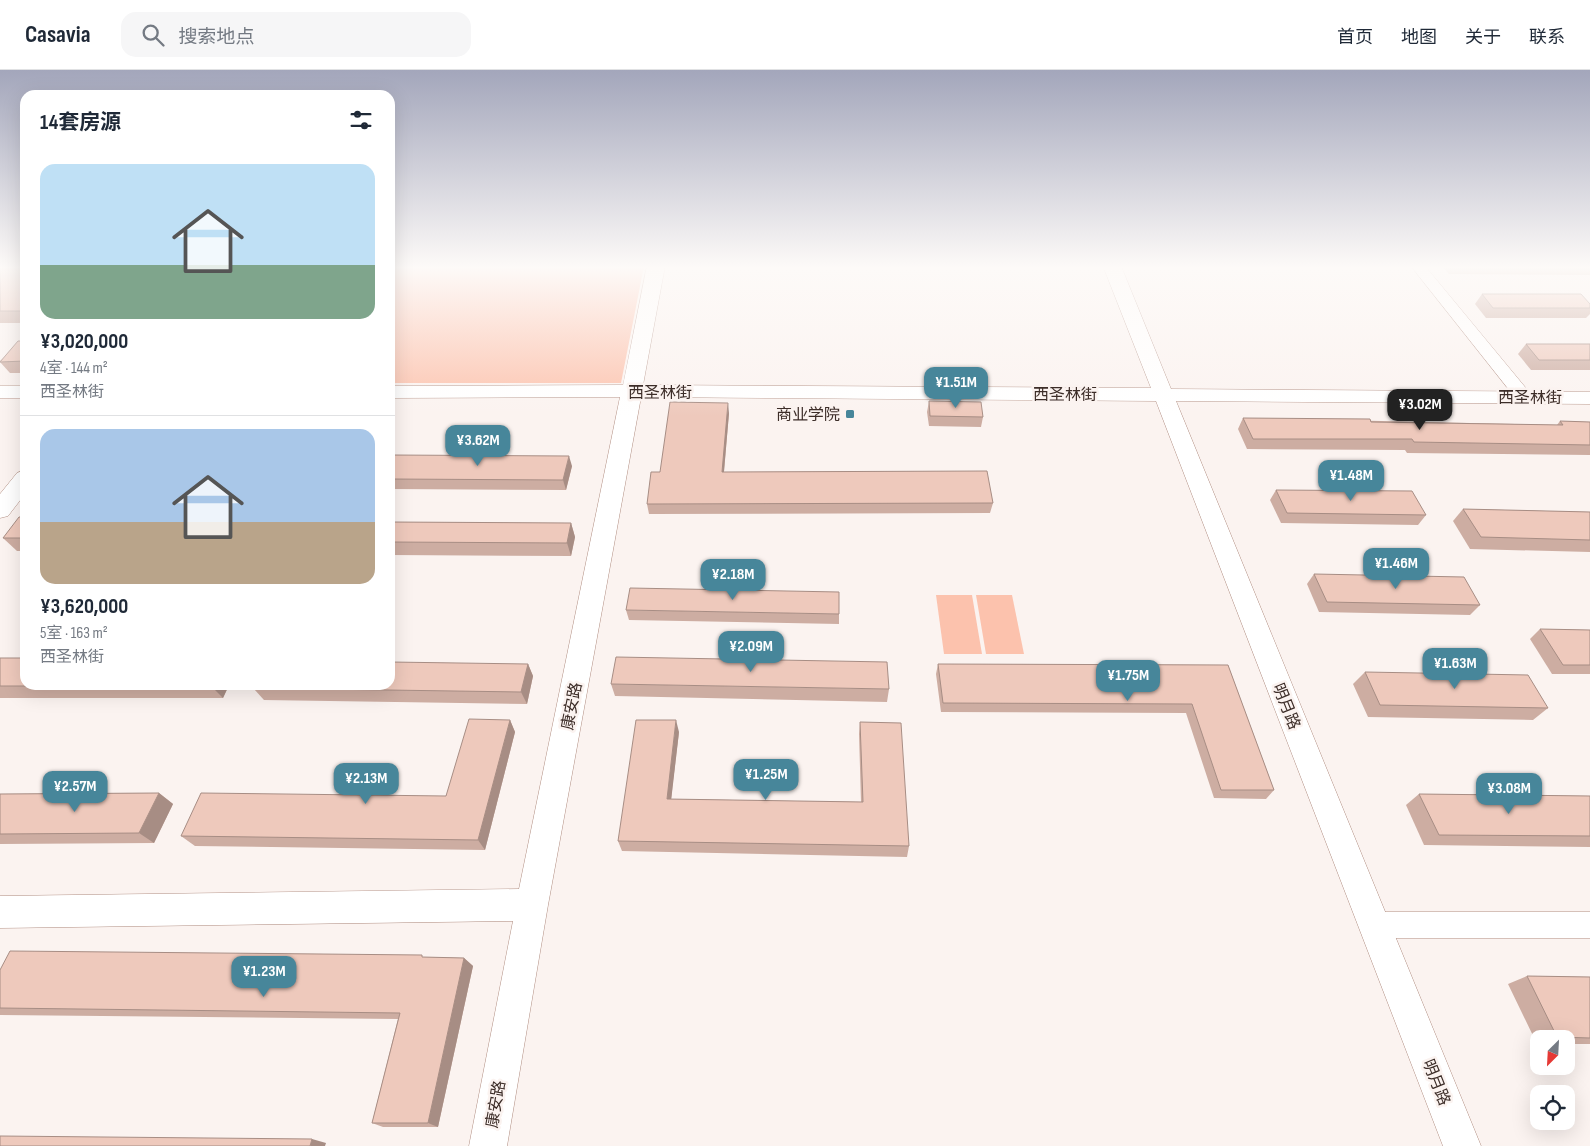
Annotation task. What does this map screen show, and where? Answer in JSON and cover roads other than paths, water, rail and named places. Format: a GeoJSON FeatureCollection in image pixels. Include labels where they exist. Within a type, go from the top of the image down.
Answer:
{"type":"FeatureCollection","features":[{"type":"Feature","properties":{"kind":"street","name":"康安路"},"geometry":{"type":"LineString","coordinates":[[488,1146],[532,904],[646,316]]}},
{"type":"Feature","properties":{"kind":"street","name":"明月路"},"geometry":{"type":"LineString","coordinates":[[1132,316],[1462,1146]]}},
{"type":"Feature","properties":{"kind":"street"},"geometry":{"type":"LineString","coordinates":[[1459,316],[1524,397]]}},
{"type":"Feature","properties":{"kind":"street","name":"西圣林街"},"geometry":{"type":"LineString","coordinates":[[395,392],[632,391],[1590,398]]}},
{"type":"Feature","properties":{"kind":"street"},"geometry":{"type":"LineString","coordinates":[[0,392],[20,392]]}},
{"type":"Feature","properties":{"kind":"street"},"geometry":{"type":"LineString","coordinates":[[0,510],[20,484]]}},
{"type":"Feature","properties":{"kind":"street"},"geometry":{"type":"LineString","coordinates":[[0,912],[532,904]]}},
{"type":"Feature","properties":{"kind":"street"},"geometry":{"type":"LineString","coordinates":[[1374,925],[1590,925]]}},
{"type":"Feature","properties":{"kind":"place","name":"商业学院"},"geometry":{"type":"Point","coordinates":[850,414]}}]}
